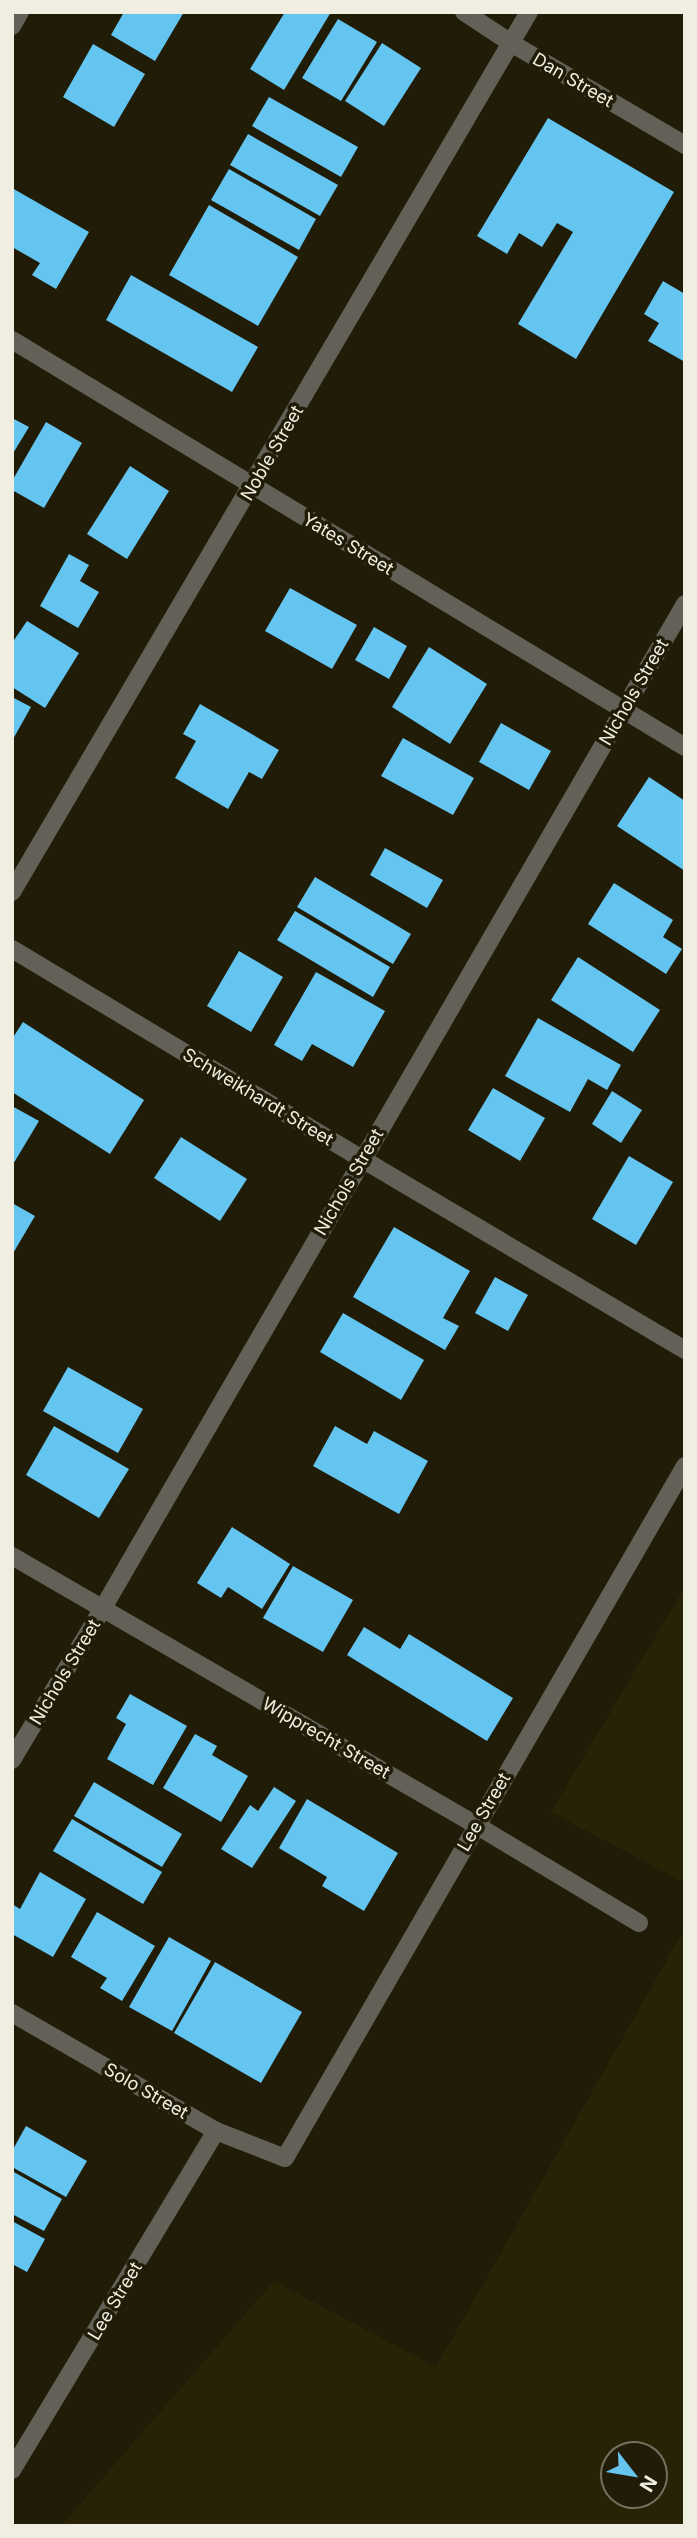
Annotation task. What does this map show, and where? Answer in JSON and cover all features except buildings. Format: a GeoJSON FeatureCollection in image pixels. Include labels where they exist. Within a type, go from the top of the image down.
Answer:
{"type":"FeatureCollection","features":[{"type":"Feature","properties":{"kind":"street"},"geometry":{"type":"LineString","coordinates":[[12,26],[20,12]]}},
{"type":"Feature","properties":{"kind":"street","name":"Dan Street"},"geometry":{"type":"LineString","coordinates":[[464,12],[511,43],[685,145]]}},
{"type":"Feature","properties":{"kind":"street","name":"Noble Street"},"geometry":{"type":"LineString","coordinates":[[12,892],[529,12]]}},
{"type":"Feature","properties":{"kind":"street","name":"Yates Street"},"geometry":{"type":"LineString","coordinates":[[12,340],[685,747]]}},
{"type":"Feature","properties":{"kind":"street","name":"Nichols Street"},"geometry":{"type":"LineString","coordinates":[[12,1759],[103,1608],[685,604]]}},
{"type":"Feature","properties":{"kind":"street","name":"Schweikhardt Street"},"geometry":{"type":"LineString","coordinates":[[12,949],[362,1160],[685,1350]]}},
{"type":"Feature","properties":{"kind":"street","name":"Lee Street"},"geometry":{"type":"LineString","coordinates":[[285,2158],[685,1466]]}},
{"type":"Feature","properties":{"kind":"street","name":"Wipprecht Street"},"geometry":{"type":"LineString","coordinates":[[12,1556],[476,1825],[639,1923]]}},
{"type":"Feature","properties":{"kind":"street","name":"Solo Street"},"geometry":{"type":"LineString","coordinates":[[12,2013],[216,2131],[285,2158]]}},
{"type":"Feature","properties":{"kind":"street","name":"Lee Street"},"geometry":{"type":"LineString","coordinates":[[12,2470],[216,2131]]}},
{"type":"Feature","properties":{"kind":"shaded area"},"geometry":{"type":"Polygon","coordinates":[[[685,1587],[685,1883],[551,1812],[685,1587]]]}},
{"type":"Feature","properties":{"kind":"shaded area"},"geometry":{"type":"Polygon","coordinates":[[[685,1928],[685,2526],[61,2526],[274,2281],[436,2367],[685,1928]]]}}]}
